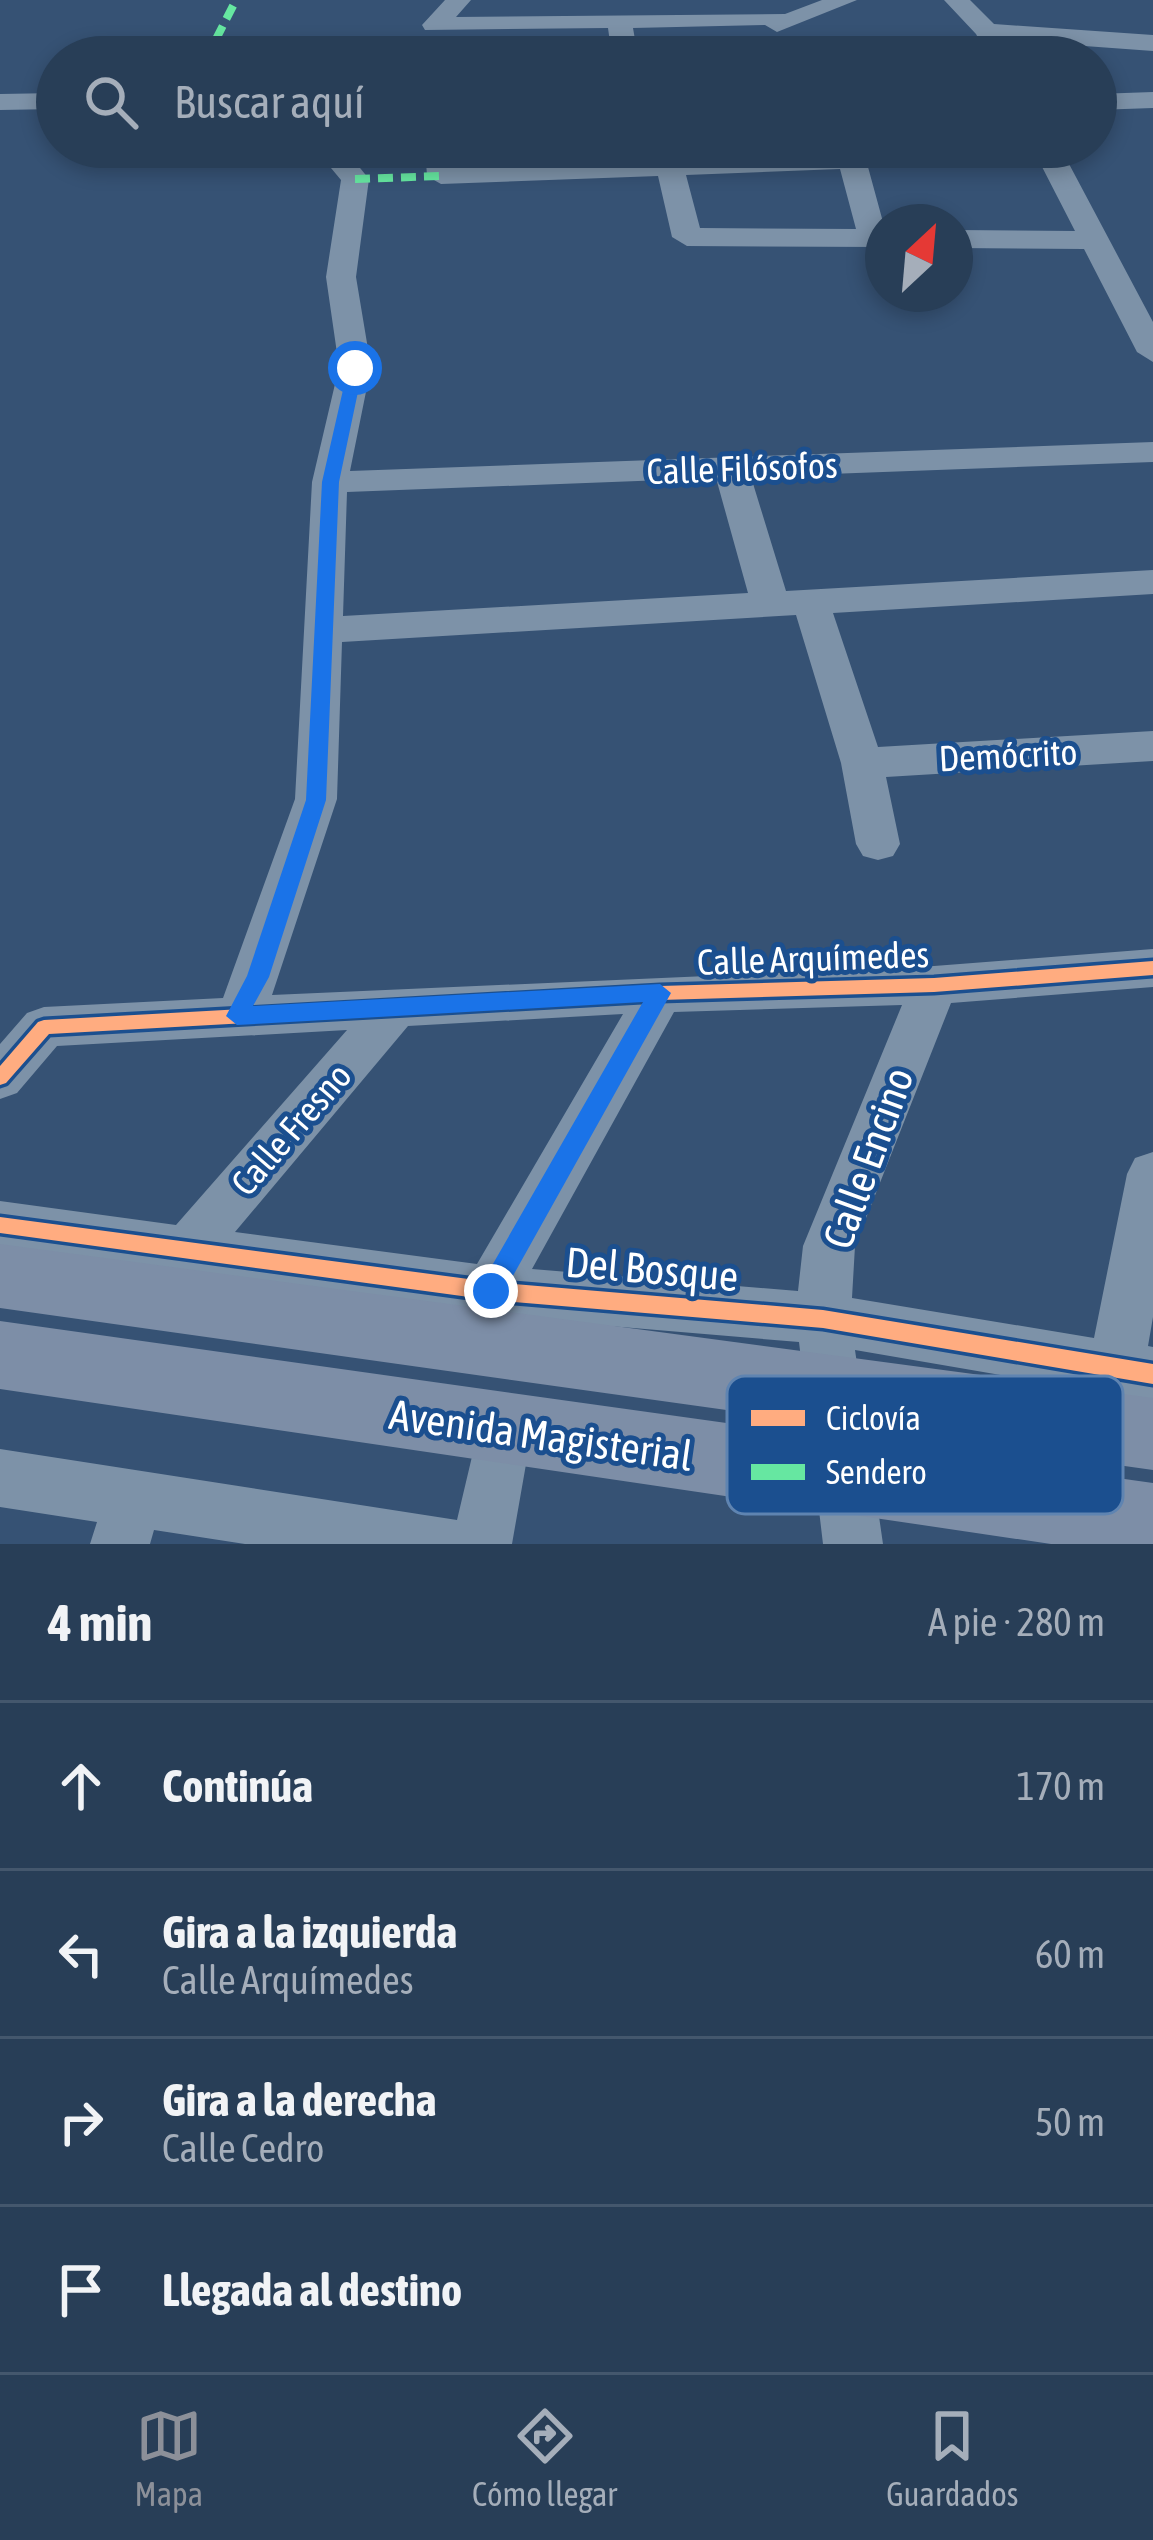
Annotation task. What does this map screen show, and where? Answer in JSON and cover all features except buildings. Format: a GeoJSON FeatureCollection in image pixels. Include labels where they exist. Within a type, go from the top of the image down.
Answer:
{"type":"FeatureCollection","features":[{"type":"Feature","properties":{"kind":"main road"},"geometry":{"type":"LineString","coordinates":[[0,1276],[727,1379]]}},
{"type":"Feature","properties":{"kind":"main road","name":"Avenida Magisterial"},"geometry":{"type":"LineString","coordinates":[[0,1355],[503,1430],[727,1483]]}},
{"type":"Feature","properties":{"kind":"main road"},"geometry":{"type":"LineString","coordinates":[[1123,1430],[1153,1434]]}},
{"type":"Feature","properties":{"kind":"main road","name":"Avenida Magisterial"},"geometry":{"type":"LineString","coordinates":[[940,1514],[1153,1521]]}},
{"type":"Feature","properties":{"kind":"street"},"geometry":{"type":"LineString","coordinates":[[434,36],[434,25],[459,0]]}},
{"type":"Feature","properties":{"kind":"street"},"geometry":{"type":"LineString","coordinates":[[434,25],[774,14],[845,0]]}},
{"type":"Feature","properties":{"kind":"street"},"geometry":{"type":"LineString","coordinates":[[956,0],[1037,36]]}},
{"type":"Feature","properties":{"kind":"street"},"geometry":{"type":"LineString","coordinates":[[620,21],[622,36]]}},
{"type":"Feature","properties":{"kind":"street"},"geometry":{"type":"LineString","coordinates":[[1117,45],[1153,43]]}},
{"type":"Feature","properties":{"kind":"street"},"geometry":{"type":"LineString","coordinates":[[1117,101],[1153,100]]}},
{"type":"Feature","properties":{"kind":"street"},"geometry":{"type":"LineString","coordinates":[[0,102],[36,101]]}},
{"type":"Feature","properties":{"kind":"street"},"geometry":{"type":"LineString","coordinates":[[237,1016],[258,977],[316,800],[330,482],[355,368],[341,277],[355,179],[346,168]]}},
{"type":"Feature","properties":{"kind":"street"},"geometry":{"type":"LineString","coordinates":[[670,168],[687,237],[865,238]]}},
{"type":"Feature","properties":{"kind":"street"},"geometry":{"type":"LineString","coordinates":[[855,168],[867,204]]}},
{"type":"Feature","properties":{"kind":"street"},"geometry":{"type":"LineString","coordinates":[[1057,168],[1152,350]]}},
{"type":"Feature","properties":{"kind":"street"},"geometry":{"type":"LineString","coordinates":[[973,239],[1095,240]]}},
{"type":"Feature","properties":{"kind":"street","name":"Calle Filósofos"},"geometry":{"type":"LineString","coordinates":[[330,482],[1153,452]]}},
{"type":"Feature","properties":{"kind":"street"},"geometry":{"type":"LineString","coordinates":[[731,469],[862,763],[878,844]]}},
{"type":"Feature","properties":{"kind":"street"},"geometry":{"type":"LineString","coordinates":[[321,630],[1153,581]]}},
{"type":"Feature","properties":{"kind":"street","name":"Demócrito"},"geometry":{"type":"LineString","coordinates":[[862,763],[1153,746]]}},
{"type":"Feature","properties":{"kind":"street","name":"Calle Arquímedes"},"geometry":{"type":"LineString","coordinates":[[0,1078],[44,1027],[660,993],[934,985],[1153,968]]}},
{"type":"Feature","properties":{"kind":"street","name":"Calle Encino"},"geometry":{"type":"LineString","coordinates":[[833,1376],[823,1319],[830,1246],[934,985]]}},
{"type":"Feature","properties":{"kind":"street"},"geometry":{"type":"LineString","coordinates":[[491,1291],[660,993]]}},
{"type":"Feature","properties":{"kind":"street","name":"Calle Fresno"},"geometry":{"type":"LineString","coordinates":[[187,1250],[395,1007]]}},
{"type":"Feature","properties":{"kind":"street"},"geometry":{"type":"LineString","coordinates":[[1134,1371],[1153,1174]]}},
{"type":"Feature","properties":{"kind":"street","name":"Del Bosque"},"geometry":{"type":"LineString","coordinates":[[0,1225],[491,1291],[823,1319],[1134,1371]]}},
{"type":"Feature","properties":{"kind":"street"},"geometry":{"type":"LineString","coordinates":[[482,1544],[503,1430]]}},
{"type":"Feature","properties":{"kind":"street"},"geometry":{"type":"LineString","coordinates":[[0,1478],[127,1521],[443,1544]]}},
{"type":"Feature","properties":{"kind":"marked path"},"geometry":{"type":"LineString","coordinates":[[218,36],[236,0]]}},
{"type":"Feature","properties":{"kind":"marked path"},"geometry":{"type":"LineString","coordinates":[[355,179],[441,176]]}},
{"type":"Feature","properties":{"kind":"cycle path"},"geometry":{"type":"LineString","coordinates":[[0,1078],[44,1027],[660,993],[934,985],[1153,968]]}},
{"type":"Feature","properties":{"kind":"cycle path"},"geometry":{"type":"LineString","coordinates":[[0,1225],[491,1291],[823,1319],[1153,1374]]}},
{"type":"Feature","properties":{"kind":"route"},"geometry":{"type":"LineString","coordinates":[[355,368],[330,482],[316,800],[258,977],[237,1016],[660,993],[491,1291]]}}]}
